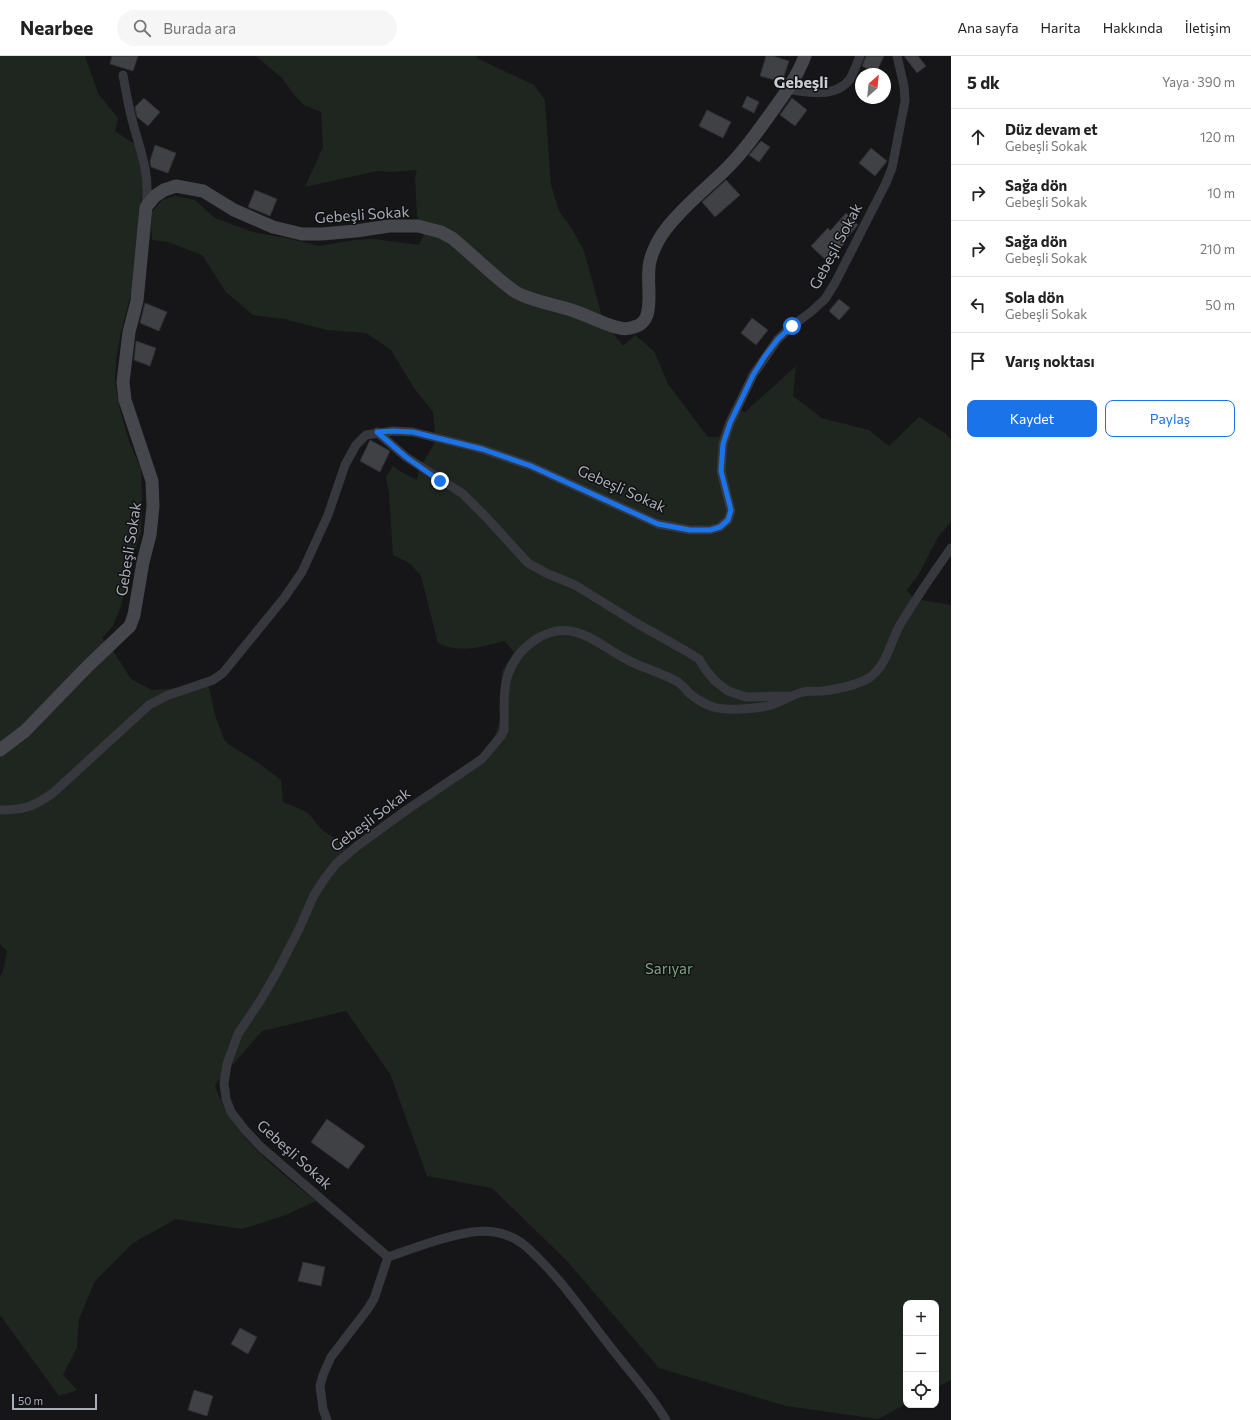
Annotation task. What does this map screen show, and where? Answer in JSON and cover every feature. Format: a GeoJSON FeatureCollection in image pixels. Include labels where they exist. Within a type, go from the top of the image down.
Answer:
{"type":"FeatureCollection","features":[{"type":"Feature","properties":{"kind":"street","name":"Gebeşli Sokak"},"geometry":{"type":"LineString","coordinates":[[146,207],[155,196],[164,190],[176,186],[203,191],[240,213],[273,227],[302,234],[350,231],[389,226],[418,226],[441,232],[452,238],[516,292],[540,301],[572,310],[597,321],[617,327],[624,329],[634,327],[643,322],[647,316],[648,277],[650,261],[655,247],[677,216],[723,172],[751,142],[788,89],[800,69],[805,56]]}},
{"type":"Feature","properties":{"kind":"street"},"geometry":{"type":"LineString","coordinates":[[788,89],[803,92],[832,92],[844,86],[850,78],[860,56]]}},
{"type":"Feature","properties":{"kind":"street","name":"Gebeşli Sokak"},"geometry":{"type":"LineString","coordinates":[[0,810],[16,810],[37,804],[53,793],[149,705],[166,696],[212,680],[223,673],[284,598],[302,572],[328,515],[345,465],[356,445],[366,435],[377,432],[413,432],[503,456],[562,480],[658,524],[690,530],[710,530],[720,527],[728,520],[731,510],[721,471],[723,444],[730,423],[753,375],[778,339],[825,300],[886,183],[892,168],[905,101],[899,58]]}},
{"type":"Feature","properties":{"kind":"street","name":"Gebeşli Sokak"},"geometry":{"type":"LineString","coordinates":[[0,750],[25,731],[87,667],[130,626],[134,614],[143,562],[150,535],[153,506],[152,481],[125,400],[123,382],[129,332],[137,301],[148,189],[146,173],[122,75]]}},
{"type":"Feature","properties":{"kind":"street","name":"Gebeşli Sokak"},"geometry":{"type":"LineString","coordinates":[[377,432],[406,457],[463,494],[486,516],[528,563],[548,574],[576,586],[686,651],[699,660],[715,682],[728,691],[746,697],[793,696]]}},
{"type":"Feature","properties":{"kind":"street","name":"Gebeşli Sokak"},"geometry":{"type":"LineString","coordinates":[[388,1257],[261,1147],[231,1112],[226,1099],[224,1083],[227,1064],[238,1034],[277,972],[299,929],[314,895],[324,878],[336,864],[357,846],[482,759],[494,747],[504,730],[505,689],[509,672],[515,660],[523,650],[536,639],[549,633],[560,631],[575,632],[589,636],[625,659],[672,678],[690,694],[703,703],[715,708],[732,709],[763,707],[804,692],[823,691],[854,685],[880,669],[900,625],[951,548]]}},
{"type":"Feature","properties":{"kind":"street"},"geometry":{"type":"LineString","coordinates":[[326,1420],[320,1386],[323,1375],[331,1357],[374,1299],[388,1257],[448,1237],[480,1231],[507,1235],[531,1250],[580,1307],[642,1386],[666,1420]]}},
{"type":"Feature","properties":{"kind":"green space","name":"Sarıyar"},"geometry":{"type":"Polygon","coordinates":[[[0,56],[85,56],[98,93],[118,118],[115,131],[136,145],[142,167],[143,187],[138,221],[135,279],[121,332],[116,361],[115,381],[120,410],[129,441],[141,469],[141,532],[131,562],[121,606],[113,626],[102,638],[110,646],[131,679],[152,690],[195,687],[208,684],[215,715],[224,739],[228,744],[257,762],[281,780],[283,802],[303,810],[310,815],[322,830],[338,840],[346,849],[403,807],[481,757],[495,735],[500,720],[502,671],[514,652],[504,641],[479,647],[462,649],[438,643],[421,576],[411,564],[393,555],[389,493],[386,477],[393,466],[417,480],[419,469],[434,444],[435,435],[433,412],[414,388],[391,350],[366,333],[327,330],[284,319],[253,315],[226,292],[202,255],[168,242],[152,240],[152,212],[162,200],[175,196],[195,200],[215,218],[253,232],[320,246],[353,240],[374,239],[419,245],[427,228],[417,217],[415,177],[417,170],[389,172],[377,171],[305,187],[323,147],[321,112],[304,105],[295,96],[282,78],[256,56],[476,56],[477,58],[534,85],[545,100],[551,185],[559,211],[572,229],[584,251],[603,320],[623,346],[635,335],[654,351],[668,384],[708,437],[719,437],[731,408],[745,412],[796,366],[793,396],[822,418],[869,430],[889,446],[919,417],[946,434],[951,440],[951,522],[938,537],[919,574],[907,590],[914,599],[951,605],[951,1380],[939,1386],[939,1300],[903,1300],[903,1406],[878,1419],[786,1406],[659,1368],[567,1261],[492,1188],[427,1176],[390,1074],[346,1011],[262,1031],[215,1085],[222,1103],[232,1120],[256,1150],[316,1201],[286,1215],[242,1229],[176,1219],[133,1243],[95,1281],[79,1319],[77,1348],[63,1375],[77,1390],[59,1396],[0,1315],[0,976],[3,971],[7,951],[0,944],[0,56]]]}},
{"type":"Feature","properties":{"kind":"building"},"geometry":{"type":"Polygon","coordinates":[[[112,56],[138,56],[133,71],[110,64],[112,56]]]}},
{"type":"Feature","properties":{"kind":"building"},"geometry":{"type":"Polygon","coordinates":[[[766,56],[773,56],[789,61],[782,82],[760,76],[766,56]]]}},
{"type":"Feature","properties":{"kind":"building"},"geometry":{"type":"Polygon","coordinates":[[[866,56],[884,56],[878,68],[866,68],[862,66],[866,56]]]}},
{"type":"Feature","properties":{"kind":"building"},"geometry":{"type":"Polygon","coordinates":[[[904,56],[918,56],[926,66],[917,73],[904,56]]]}},
{"type":"Feature","properties":{"kind":"building"},"geometry":{"type":"Polygon","coordinates":[[[747,96],[759,102],[754,113],[742,107],[747,96]]]}},
{"type":"Feature","properties":{"kind":"building"},"geometry":{"type":"Polygon","coordinates":[[[144,98],[160,112],[148,126],[137,117],[135,107],[144,98]]]}},
{"type":"Feature","properties":{"kind":"building"},"geometry":{"type":"Polygon","coordinates":[[[792,98],[807,110],[795,126],[780,115],[792,98]]]}},
{"type":"Feature","properties":{"kind":"building"},"geometry":{"type":"Polygon","coordinates":[[[707,110],[731,122],[723,138],[699,126],[707,110]]]}},
{"type":"Feature","properties":{"kind":"building"},"geometry":{"type":"Polygon","coordinates":[[[761,141],[770,147],[759,162],[749,155],[761,141]]]}},
{"type":"Feature","properties":{"kind":"building"},"geometry":{"type":"Polygon","coordinates":[[[155,145],[176,153],[168,173],[151,167],[150,161],[155,145]]]}},
{"type":"Feature","properties":{"kind":"building"},"geometry":{"type":"Polygon","coordinates":[[[871,148],[887,161],[875,176],[859,163],[871,148]]]}},
{"type":"Feature","properties":{"kind":"building"},"geometry":{"type":"Polygon","coordinates":[[[726,180],[740,195],[715,217],[702,202],[726,180]]]}},
{"type":"Feature","properties":{"kind":"building"},"geometry":{"type":"Polygon","coordinates":[[[255,190],[277,199],[270,216],[248,207],[255,190]]]}},
{"type":"Feature","properties":{"kind":"building"},"geometry":{"type":"Polygon","coordinates":[[[846,213],[858,225],[843,242],[845,243],[828,262],[811,246],[828,228],[830,231],[846,213]]]}},
{"type":"Feature","properties":{"kind":"building"},"geometry":{"type":"Polygon","coordinates":[[[839,299],[850,308],[839,320],[829,311],[839,299]]]}},
{"type":"Feature","properties":{"kind":"building"},"geometry":{"type":"Polygon","coordinates":[[[145,303],[167,312],[159,331],[140,323],[145,303]]]}},
{"type":"Feature","properties":{"kind":"building"},"geometry":{"type":"Polygon","coordinates":[[[752,318],[768,330],[756,345],[741,333],[752,318]]]}},
{"type":"Feature","properties":{"kind":"building"},"geometry":{"type":"Polygon","coordinates":[[[136,341],[156,348],[150,366],[134,360],[136,341]]]}},
{"type":"Feature","properties":{"kind":"building"},"geometry":{"type":"Polygon","coordinates":[[[370,440],[390,451],[380,472],[360,461],[370,440]]]}},
{"type":"Feature","properties":{"kind":"building"},"geometry":{"type":"Polygon","coordinates":[[[327,1119],[365,1146],[348,1169],[311,1142],[327,1119]]]}},
{"type":"Feature","properties":{"kind":"building"},"geometry":{"type":"Polygon","coordinates":[[[303,1262],[325,1267],[321,1286],[298,1281],[303,1262]]]}},
{"type":"Feature","properties":{"kind":"building"},"geometry":{"type":"Polygon","coordinates":[[[240,1328],[257,1337],[248,1354],[231,1344],[240,1328]]]}},
{"type":"Feature","properties":{"kind":"building"},"geometry":{"type":"Polygon","coordinates":[[[194,1390],[213,1396],[207,1416],[188,1410],[194,1390]]]}},
{"type":"Feature","properties":{"kind":"district","name":"Gebeşli"},"geometry":{"type":"Point","coordinates":[801,81]}},
{"type":"Feature","properties":{"kind":"route"},"geometry":{"type":"LineString","coordinates":[[440,481],[406,457],[377,432],[413,432],[482,449],[531,466],[658,524],[690,530],[710,530],[720,527],[728,520],[731,510],[721,471],[723,444],[730,423],[753,375],[765,356],[778,339],[792,326]]}}]}
